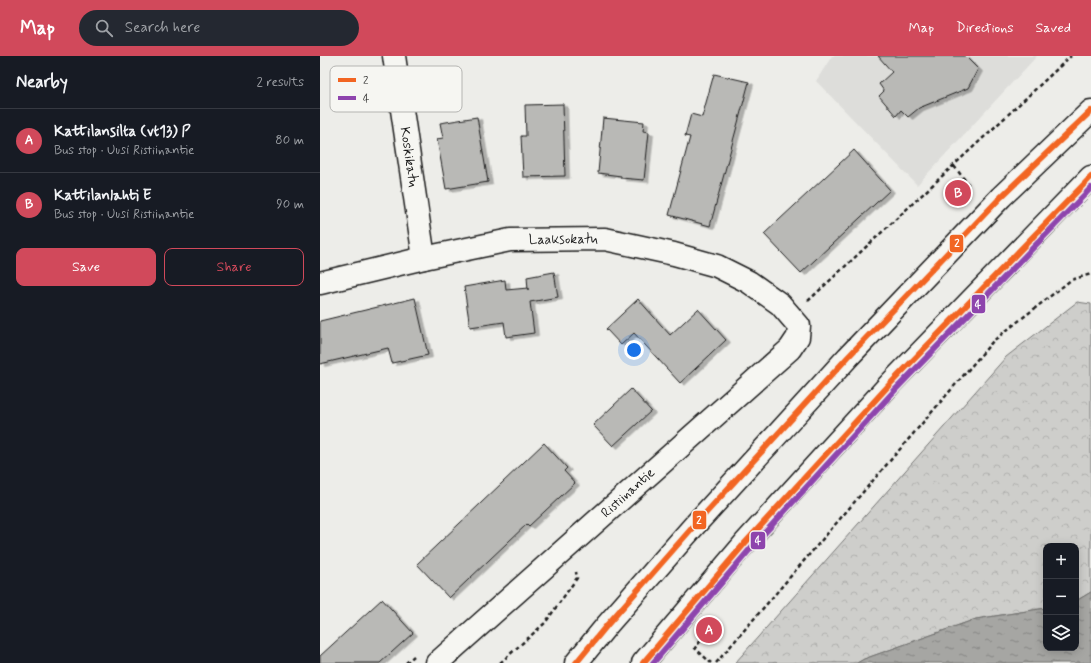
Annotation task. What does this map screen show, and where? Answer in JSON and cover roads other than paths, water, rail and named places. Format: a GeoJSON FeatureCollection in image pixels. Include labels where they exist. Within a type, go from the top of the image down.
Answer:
{"type":"FeatureCollection","features":[{"type":"Feature","properties":{"kind":"main road","name":"Koskikatu"},"geometry":{"type":"LineString","coordinates":[[394,56],[395,66]]}},
{"type":"Feature","properties":{"kind":"main road"},"geometry":{"type":"LineString","coordinates":[[576,663],[693,527],[848,357],[1001,197],[1091,111]]}},
{"type":"Feature","properties":{"kind":"main road","name":"Koskikatu"},"geometry":{"type":"LineString","coordinates":[[402,112],[424,258]]}},
{"type":"Feature","properties":{"kind":"main road"},"geometry":{"type":"LineString","coordinates":[[643,663],[744,543],[890,384],[1091,177]]}},
{"type":"Feature","properties":{"kind":"main road","name":"Laaksokatu"},"geometry":{"type":"LineString","coordinates":[[320,283],[424,258],[510,240],[605,239],[674,254],[717,266],[749,282],[780,304],[791,316]]}},
{"type":"Feature","properties":{"kind":"main road","name":"Ristiinantie"},"geometry":{"type":"LineString","coordinates":[[438,663],[790,349],[798,337],[799,326],[791,316]]}},
{"type":"Feature","properties":{"kind":"water"},"geometry":{"type":"Polygon","coordinates":[[[1091,592],[1091,663],[857,663],[864,659],[976,619],[1043,608],[1043,651],[1079,651],[1079,599],[1091,592]]]}},
{"type":"Feature","properties":{"kind":"place","name":"Kattilanlahti E"},"geometry":{"type":"Point","coordinates":[958,193]}},
{"type":"Feature","properties":{"kind":"place","name":"Kattilansilta (vt13) P"},"geometry":{"type":"Point","coordinates":[709,630]}}]}
